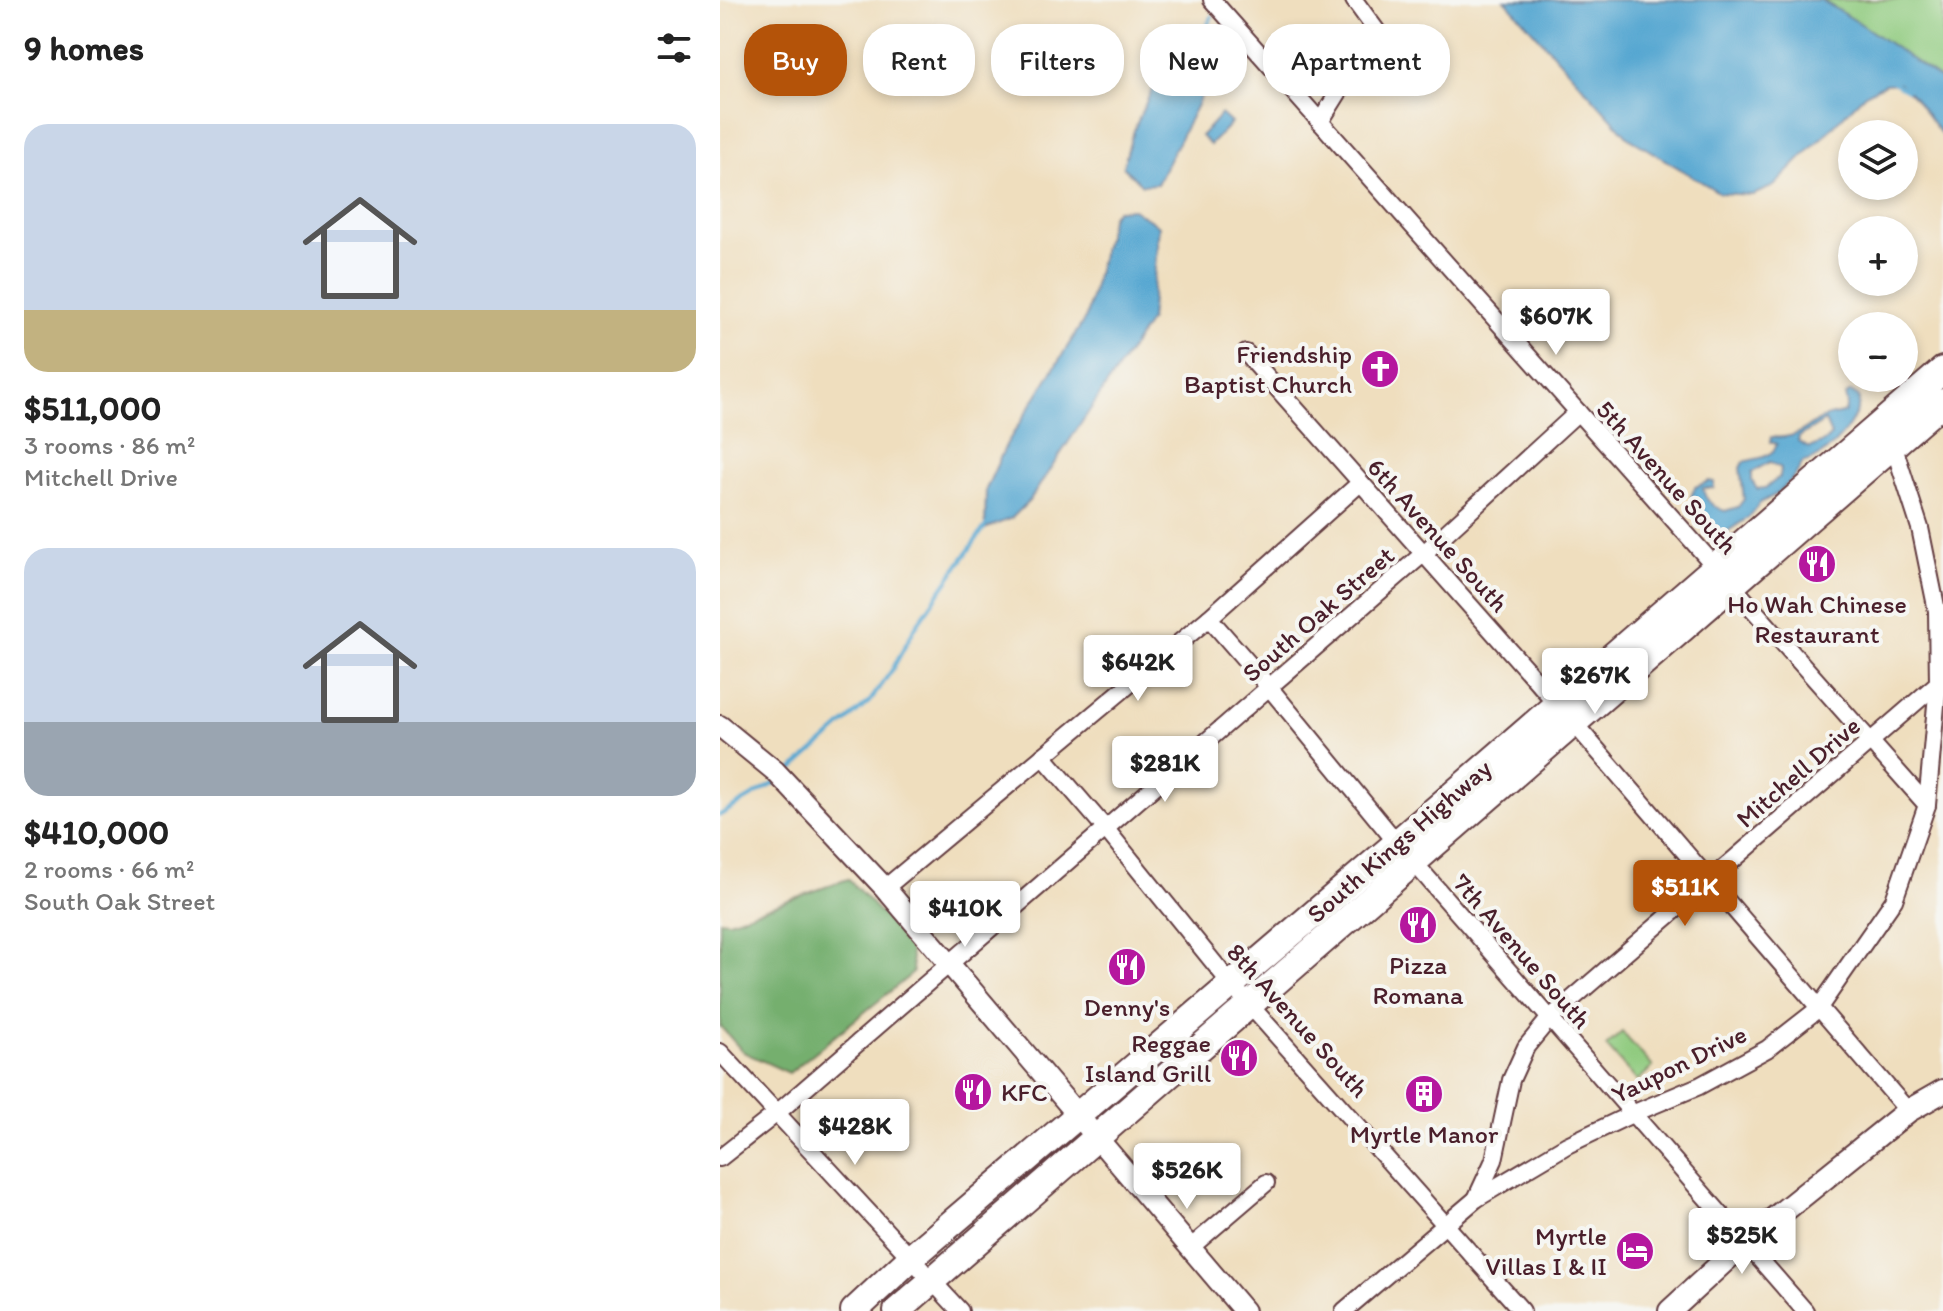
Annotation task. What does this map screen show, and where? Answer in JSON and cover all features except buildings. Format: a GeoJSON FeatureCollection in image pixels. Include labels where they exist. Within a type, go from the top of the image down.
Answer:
{"type":"FeatureCollection","features":[{"type":"Feature","properties":{"kind":"main road","name":"South Kings Highway"},"geometry":{"type":"LineString","coordinates":[[897,1311],[1250,1004],[1405,853],[1723,576],[1943,370]]}},
{"type":"Feature","properties":{"kind":"main road","name":"South Kings Highway"},"geometry":{"type":"LineString","coordinates":[[1723,576],[1943,402]]}},
{"type":"Feature","properties":{"kind":"main road","name":"South Kings Highway"},"geometry":{"type":"LineString","coordinates":[[854,1311],[912,1257],[1231,984],[1405,853]]}},
{"type":"Feature","properties":{"kind":"main road"},"geometry":{"type":"LineString","coordinates":[[1670,1311],[1744,1243],[1908,1111],[1943,1091]]}},
{"type":"Feature","properties":{"kind":"street","name":"5th Avenue South"},"geometry":{"type":"LineString","coordinates":[[1212,0],[1927,805]]}},
{"type":"Feature","properties":{"kind":"street"},"geometry":{"type":"LineString","coordinates":[[1320,122],[1340,90],[1362,66],[1392,52],[1354,0]]}},
{"type":"Feature","properties":{"kind":"street","name":"6th Avenue South"},"geometry":{"type":"LineString","coordinates":[[1246,353],[1711,880],[1908,1111]]}},
{"type":"Feature","properties":{"kind":"street","name":"South Oak Street"},"geometry":{"type":"LineString","coordinates":[[720,1158],[777,1113],[1423,554],[1578,412]]}},
{"type":"Feature","properties":{"kind":"street","name":"Yaupon Drive"},"geometry":{"type":"LineString","coordinates":[[1344,1311],[1476,1199],[1567,1145],[1699,1086],[1767,1049],[1818,1009],[1894,900],[1927,805],[1938,683],[1937,611],[1920,528],[1893,444]]}},
{"type":"Feature","properties":{"kind":"street"},"geometry":{"type":"LineString","coordinates":[[885,888],[1209,618],[1360,483]]}},
{"type":"Feature","properties":{"kind":"street","name":"7th Avenue South"},"geometry":{"type":"LineString","coordinates":[[1209,618],[1405,853],[1805,1311]]}},
{"type":"Feature","properties":{"kind":"street","name":"Mitchell Drive"},"geometry":{"type":"LineString","coordinates":[[1476,1199],[1494,1160],[1511,1080],[1526,1047],[1549,1019],[1938,683]]}},
{"type":"Feature","properties":{"kind":"street"},"geometry":{"type":"LineString","coordinates":[[720,726],[775,771],[885,888],[1244,1311]]}},
{"type":"Feature","properties":{"kind":"street","name":"8th Avenue South"},"geometry":{"type":"LineString","coordinates":[[1043,756],[1231,984],[1447,1223],[1522,1311]]}},
{"type":"Feature","properties":{"kind":"street"},"geometry":{"type":"LineString","coordinates":[[720,1052],[960,1311]]}},
{"type":"Feature","properties":{"kind":"street"},"geometry":{"type":"LineString","coordinates":[[1190,1248],[1266,1183]]}},
{"type":"Feature","properties":{"kind":"green space"},"geometry":{"type":"Polygon","coordinates":[[[1821,0],[1943,0],[1943,81],[1861,24],[1821,0]]]}},
{"type":"Feature","properties":{"kind":"green space"},"geometry":{"type":"Polygon","coordinates":[[[848,879],[909,943],[913,973],[789,1073],[743,1052],[720,1026],[720,920],[729,921],[848,879]]]}},
{"type":"Feature","properties":{"kind":"green space"},"geometry":{"type":"Polygon","coordinates":[[[1622,1032],[1653,1067],[1637,1081],[1606,1046],[1622,1032]]]}},
{"type":"Feature","properties":{"kind":"water"},"geometry":{"type":"Polygon","coordinates":[[[1505,0],[1821,0],[1943,81],[1943,137],[1915,98],[1899,83],[1885,84],[1865,94],[1774,186],[1753,195],[1720,193],[1629,138],[1505,0]]]}},
{"type":"Feature","properties":{"kind":"water"},"geometry":{"type":"Polygon","coordinates":[[[1150,96],[1201,96],[1157,184],[1142,185],[1123,167],[1150,96]]]}},
{"type":"Feature","properties":{"kind":"water"},"geometry":{"type":"Polygon","coordinates":[[[1221,114],[1231,123],[1210,145],[1201,136],[1221,114]]]}},
{"type":"Feature","properties":{"kind":"water"},"geometry":{"type":"Polygon","coordinates":[[[1133,209],[1159,226],[1150,320],[1029,501],[1012,518],[985,529],[986,489],[1006,445],[1086,317],[1112,215],[1117,210],[1133,209]]]}},
{"type":"Feature","properties":{"kind":"water"},"geometry":{"type":"Polygon","coordinates":[[[1851,392],[1859,397],[1854,416],[1840,437],[1821,455],[1803,462],[1794,478],[1777,494],[1760,503],[1749,517],[1725,533],[1703,520],[1702,510],[1691,497],[1695,487],[1714,482],[1714,488],[1703,488],[1711,503],[1725,511],[1738,507],[1744,499],[1740,468],[1743,462],[1771,453],[1777,444],[1770,442],[1771,437],[1795,435],[1826,417],[1845,412],[1845,396],[1851,392]],[[1825,421],[1799,437],[1798,442],[1809,448],[1824,442],[1831,435],[1825,421]],[[1770,462],[1752,472],[1752,481],[1757,489],[1765,488],[1780,477],[1781,468],[1770,462]]]}},
{"type":"Feature","properties":{"kind":"waterway"},"geometry":{"type":"LineString","coordinates":[[1208,24],[1212,16]]}},
{"type":"Feature","properties":{"kind":"waterway"},"geometry":{"type":"LineString","coordinates":[[1891,81],[1907,90]]}},
{"type":"Feature","properties":{"kind":"waterway"},"geometry":{"type":"LineString","coordinates":[[787,774],[870,701],[892,670],[916,626],[987,524]]}},
{"type":"Feature","properties":{"kind":"waterway"},"geometry":{"type":"LineString","coordinates":[[720,815],[777,782]]}},
{"type":"Feature","properties":{"kind":"place","name":"Friendship Baptist Church"},"geometry":{"type":"Point","coordinates":[1380,369]}},
{"type":"Feature","properties":{"kind":"place","name":"Ho Wah Chinese Restaurant"},"geometry":{"type":"Point","coordinates":[1817,564]}},
{"type":"Feature","properties":{"kind":"place","name":"Pizza Romana"},"geometry":{"type":"Point","coordinates":[1418,925]}},
{"type":"Feature","properties":{"kind":"place","name":"Denny's"},"geometry":{"type":"Point","coordinates":[1127,967]}},
{"type":"Feature","properties":{"kind":"place","name":"Reggae Island Grill"},"geometry":{"type":"Point","coordinates":[1239,1058]}},
{"type":"Feature","properties":{"kind":"place","name":"KFC"},"geometry":{"type":"Point","coordinates":[973,1092]}},
{"type":"Feature","properties":{"kind":"place","name":"Myrtle Manor"},"geometry":{"type":"Point","coordinates":[1424,1094]}},
{"type":"Feature","properties":{"kind":"place","name":"Myrtle Villas I & II"},"geometry":{"type":"Point","coordinates":[1635,1251]}}]}
